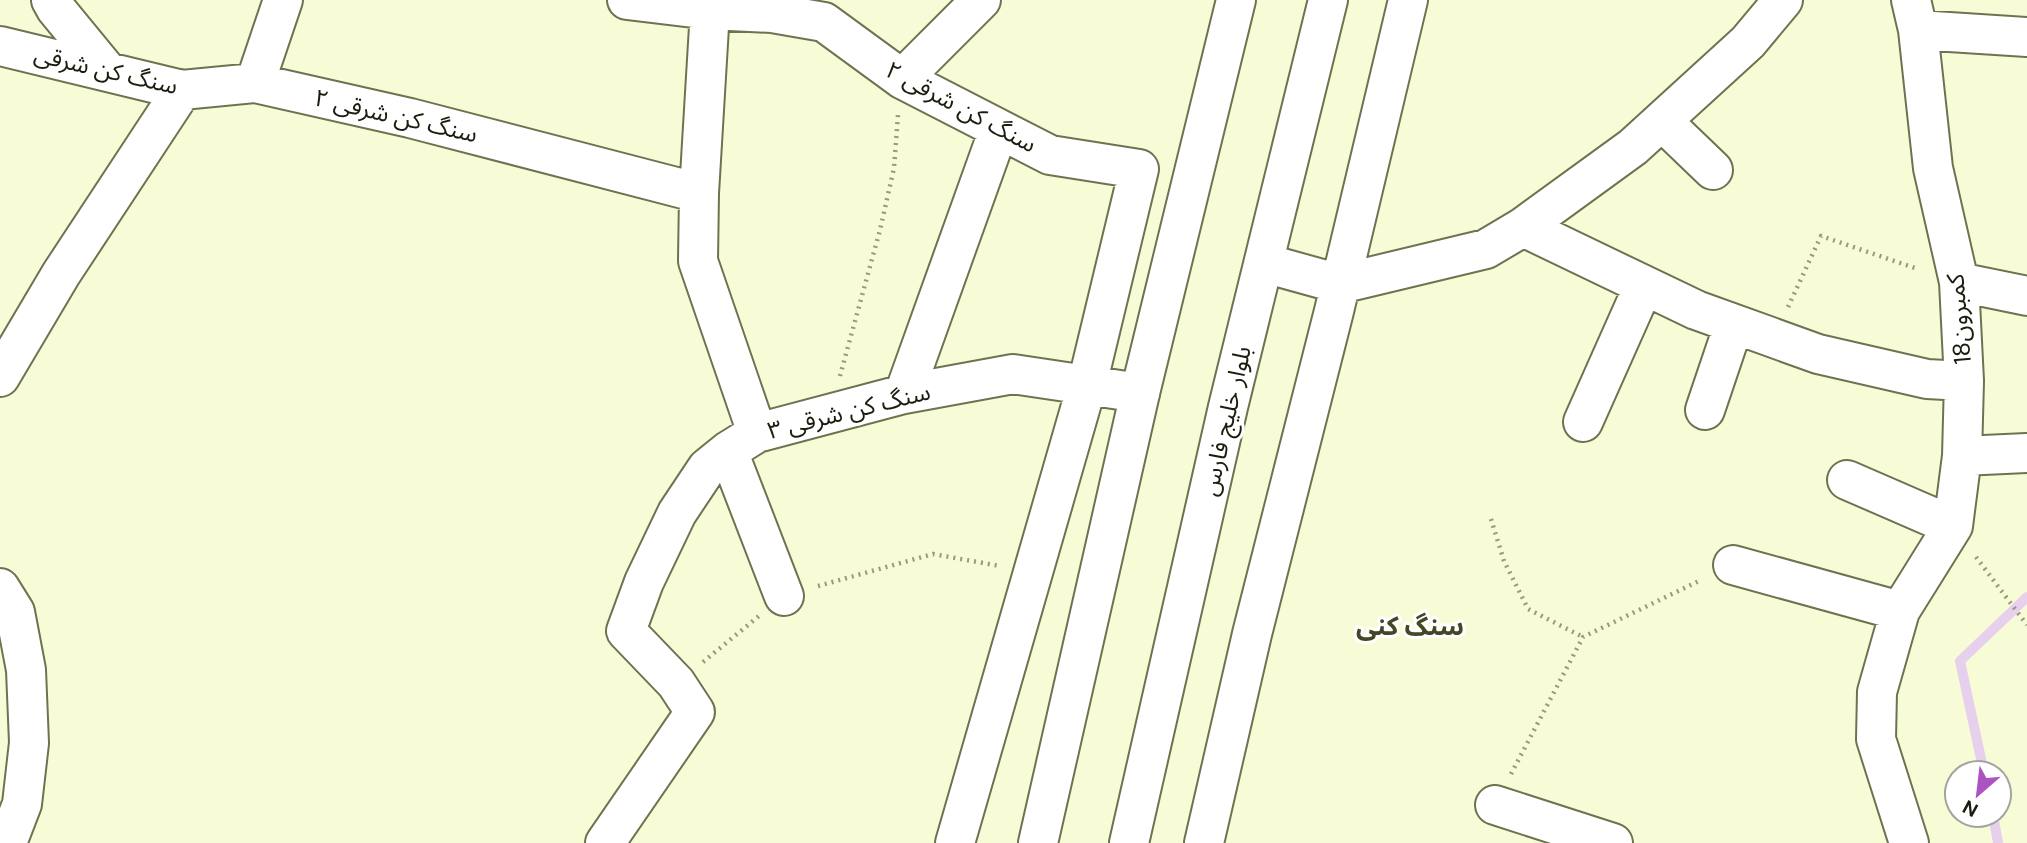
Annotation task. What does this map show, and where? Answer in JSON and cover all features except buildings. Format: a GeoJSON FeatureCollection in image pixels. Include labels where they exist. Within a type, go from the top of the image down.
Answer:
{"type":"FeatureCollection","features":[{"type":"Feature","properties":{"kind":"street"},"geometry":{"type":"LineString","coordinates":[[51,0],[107,71]]}},
{"type":"Feature","properties":{"kind":"street"},"geometry":{"type":"LineString","coordinates":[[255,83],[283,0]]}},
{"type":"Feature","properties":{"kind":"street","name":"سنگ کن شرقی ۲"},"geometry":{"type":"LineString","coordinates":[[627,0],[710,10],[772,13],[824,11],[902,79],[1050,155],[1139,169],[1087,385]]}},
{"type":"Feature","properties":{"kind":"street"},"geometry":{"type":"LineString","coordinates":[[902,79],[981,0]]}},
{"type":"Feature","properties":{"kind":"street"},"geometry":{"type":"LineString","coordinates":[[1038,843],[1140,393],[1236,0]]}},
{"type":"Feature","properties":{"kind":"street","name":"بلوار خلیج فارس"},"geometry":{"type":"LineString","coordinates":[[1129,843],[1225,421],[1328,0]]}},
{"type":"Feature","properties":{"kind":"street"},"geometry":{"type":"LineString","coordinates":[[1204,843],[1252,634],[1408,0]]}},
{"type":"Feature","properties":{"kind":"street"},"geometry":{"type":"LineString","coordinates":[[1264,263],[1340,284],[1486,249],[1523,226],[1633,147],[1748,42],[1783,0]]}},
{"type":"Feature","properties":{"kind":"street"},"geometry":{"type":"LineString","coordinates":[[710,10],[699,192],[698,261],[784,596]]}},
{"type":"Feature","properties":{"kind":"street"},"geometry":{"type":"LineString","coordinates":[[1914,15],[2027,37]]}},
{"type":"Feature","properties":{"kind":"street","name":"کمبرون18"},"geometry":{"type":"LineString","coordinates":[[1914,15],[1933,168],[1959,282],[1964,381],[1962,456],[1953,526]]}},
{"type":"Feature","properties":{"kind":"street","name":"سنگ کن شرقی"},"geometry":{"type":"LineString","coordinates":[[0,46],[182,90],[255,83]]}},
{"type":"Feature","properties":{"kind":"street","name":"سنگ کن شرقی ۲"},"geometry":{"type":"LineString","coordinates":[[255,83],[410,118],[699,192]]}},
{"type":"Feature","properties":{"kind":"street"},"geometry":{"type":"LineString","coordinates":[[0,377],[61,274],[182,90]]}},
{"type":"Feature","properties":{"kind":"street"},"geometry":{"type":"LineString","coordinates":[[1662,121],[1713,170]]}},
{"type":"Feature","properties":{"kind":"street"},"geometry":{"type":"LineString","coordinates":[[904,394],[999,129]]}},
{"type":"Feature","properties":{"kind":"street"},"geometry":{"type":"LineString","coordinates":[[1523,226],[1696,310],[1818,354],[1927,379],[1964,381]]}},
{"type":"Feature","properties":{"kind":"street"},"geometry":{"type":"LineString","coordinates":[[1959,282],[2027,296]]}},
{"type":"Feature","properties":{"kind":"street"},"geometry":{"type":"LineString","coordinates":[[1583,422],[1644,285]]}},
{"type":"Feature","properties":{"kind":"street"},"geometry":{"type":"LineString","coordinates":[[1705,410],[1734,324]]}},
{"type":"Feature","properties":{"kind":"street","name":"سنگ کن شرقی ۳"},"geometry":{"type":"LineString","coordinates":[[676,684],[626,631],[644,582],[677,513],[707,468],[743,442],[904,394],[1013,374],[1140,393]]}},
{"type":"Feature","properties":{"kind":"street"},"geometry":{"type":"LineString","coordinates":[[955,843],[1087,385]]}},
{"type":"Feature","properties":{"kind":"street"},"geometry":{"type":"LineString","coordinates":[[1962,456],[2027,453]]}},
{"type":"Feature","properties":{"kind":"street"},"geometry":{"type":"LineString","coordinates":[[1847,480],[1953,526],[1900,611],[1877,692],[1877,739],[1909,843]]}},
{"type":"Feature","properties":{"kind":"street"},"geometry":{"type":"LineString","coordinates":[[1733,565],[1900,611]]}},
{"type":"Feature","properties":{"kind":"street"},"geometry":{"type":"LineString","coordinates":[[0,588],[15,612],[26,670],[29,743],[15,839]]}},
{"type":"Feature","properties":{"kind":"street"},"geometry":{"type":"LineString","coordinates":[[606,843],[695,712],[676,684]]}},
{"type":"Feature","properties":{"kind":"street"},"geometry":{"type":"LineString","coordinates":[[1494,805],[1612,843]]}},
{"type":"Feature","properties":{"kind":"path"},"geometry":{"type":"LineString","coordinates":[[829,415],[880,230],[894,168],[902,79]]}},
{"type":"Feature","properties":{"kind":"path"},"geometry":{"type":"LineString","coordinates":[[1774,338],[1821,236],[1959,282]]}},
{"type":"Feature","properties":{"kind":"path"},"geometry":{"type":"LineString","coordinates":[[1491,519],[1504,561],[1528,608],[1583,636]]}},
{"type":"Feature","properties":{"kind":"path"},"geometry":{"type":"LineString","coordinates":[[1953,526],[2027,625]]}},
{"type":"Feature","properties":{"kind":"path"},"geometry":{"type":"LineString","coordinates":[[676,684],[784,596],[933,554],[1031,572]]}},
{"type":"Feature","properties":{"kind":"path"},"geometry":{"type":"LineString","coordinates":[[1494,805],[1583,636],[1733,565]]}},
{"type":"Feature","properties":{"kind":"waterway"},"geometry":{"type":"LineString","coordinates":[[1981,759],[1960,661],[2027,597]]}},
{"type":"Feature","properties":{"kind":"waterway"},"geometry":{"type":"LineString","coordinates":[[1996,829],[1998,843]]}},
{"type":"Feature","properties":{"kind":"district","name":"سنگ کنی"},"geometry":{"type":"Point","coordinates":[1410,626]}}]}
